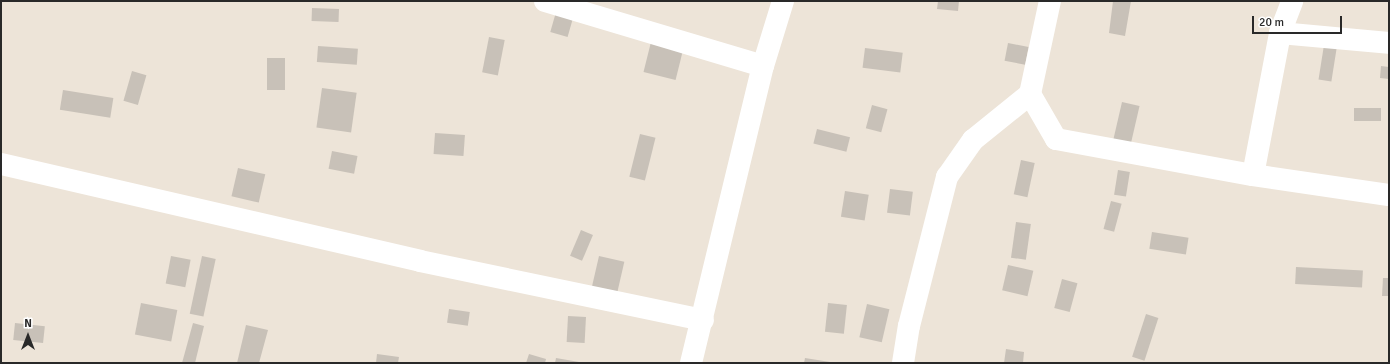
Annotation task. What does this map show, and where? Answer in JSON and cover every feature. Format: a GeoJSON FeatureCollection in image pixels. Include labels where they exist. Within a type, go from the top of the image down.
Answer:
{"type":"FeatureCollection","features":[{"type":"Feature","properties":{"kind":"street"},"geometry":{"type":"LineString","coordinates":[[691,363],[703,320],[763,66],[783,1]]}},
{"type":"Feature","properties":{"kind":"street"},"geometry":{"type":"LineString","coordinates":[[903,363],[909,326],[947,177],[973,140],[1030,94],[1050,1]]}},
{"type":"Feature","properties":{"kind":"street"},"geometry":{"type":"LineString","coordinates":[[1253,175],[1280,33],[1292,1]]}},
{"type":"Feature","properties":{"kind":"street"},"geometry":{"type":"LineString","coordinates":[[551,2],[763,66]]}},
{"type":"Feature","properties":{"kind":"street"},"geometry":{"type":"LineString","coordinates":[[1280,33],[1389,43]]}},
{"type":"Feature","properties":{"kind":"street"},"geometry":{"type":"LineString","coordinates":[[1030,94],[1056,139],[1253,175],[1389,194]]}},
{"type":"Feature","properties":{"kind":"street"},"geometry":{"type":"LineString","coordinates":[[1,164],[420,261],[703,320]]}},
{"type":"Feature","properties":{"kind":"building"},"geometry":{"type":"Polygon","coordinates":[[[938,1],[959,1],[958,11],[937,9],[938,1]]]}},
{"type":"Feature","properties":{"kind":"building"},"geometry":{"type":"Polygon","coordinates":[[[1113,1],[1131,1],[1125,36],[1109,33],[1113,1]]]}},
{"type":"Feature","properties":{"kind":"building"},"geometry":{"type":"Polygon","coordinates":[[[558,5],[575,10],[568,37],[550,32],[558,5]]]}},
{"type":"Feature","properties":{"kind":"building"},"geometry":{"type":"Polygon","coordinates":[[[312,8],[339,9],[339,22],[312,21],[312,8]]]}},
{"type":"Feature","properties":{"kind":"building"},"geometry":{"type":"Polygon","coordinates":[[[489,37],[505,40],[498,75],[482,72],[489,37]]]}},
{"type":"Feature","properties":{"kind":"building"},"geometry":{"type":"Polygon","coordinates":[[[652,38],[684,46],[676,80],[644,72],[652,38]]]}},
{"type":"Feature","properties":{"kind":"building"},"geometry":{"type":"Polygon","coordinates":[[[1008,43],[1029,47],[1025,65],[1005,61],[1008,43]]]}},
{"type":"Feature","properties":{"kind":"building"},"geometry":{"type":"Polygon","coordinates":[[[1324,45],[1337,47],[1331,82],[1319,80],[1324,45]]]}},
{"type":"Feature","properties":{"kind":"building"},"geometry":{"type":"Polygon","coordinates":[[[318,46],[358,49],[357,65],[317,62],[318,46]]]}},
{"type":"Feature","properties":{"kind":"building"},"geometry":{"type":"Polygon","coordinates":[[[865,48],[903,53],[900,72],[863,68],[865,48]]]}},
{"type":"Feature","properties":{"kind":"building"},"geometry":{"type":"Polygon","coordinates":[[[267,58],[285,58],[285,90],[267,90],[267,58]]]}},
{"type":"Feature","properties":{"kind":"building"},"geometry":{"type":"Polygon","coordinates":[[[1381,66],[1389,67],[1389,79],[1380,78],[1381,66]]]}},
{"type":"Feature","properties":{"kind":"building"},"geometry":{"type":"Polygon","coordinates":[[[132,71],[146,75],[138,105],[123,101],[132,71]]]}},
{"type":"Feature","properties":{"kind":"building"},"geometry":{"type":"Polygon","coordinates":[[[322,88],[357,93],[351,132],[316,128],[322,88]]]}},
{"type":"Feature","properties":{"kind":"building"},"geometry":{"type":"Polygon","coordinates":[[[63,90],[113,98],[110,118],[60,110],[63,90]]]}},
{"type":"Feature","properties":{"kind":"building"},"geometry":{"type":"Polygon","coordinates":[[[1122,102],[1140,106],[1130,146],[1113,142],[1122,102]]]}},
{"type":"Feature","properties":{"kind":"building"},"geometry":{"type":"Polygon","coordinates":[[[872,105],[887,109],[881,132],[866,128],[872,105]]]}},
{"type":"Feature","properties":{"kind":"building"},"geometry":{"type":"Polygon","coordinates":[[[1354,108],[1381,108],[1381,121],[1354,121],[1354,108]]]}},
{"type":"Feature","properties":{"kind":"building"},"geometry":{"type":"Polygon","coordinates":[[[817,129],[850,137],[846,152],[813,144],[817,129]]]}},
{"type":"Feature","properties":{"kind":"building"},"geometry":{"type":"Polygon","coordinates":[[[435,133],[465,135],[463,156],[434,154],[435,133]]]}},
{"type":"Feature","properties":{"kind":"building"},"geometry":{"type":"Polygon","coordinates":[[[640,134],[656,138],[645,181],[629,177],[640,134]]]}},
{"type":"Feature","properties":{"kind":"building"},"geometry":{"type":"Polygon","coordinates":[[[332,151],[358,156],[354,174],[329,169],[332,151]]]}},
{"type":"Feature","properties":{"kind":"building"},"geometry":{"type":"Polygon","coordinates":[[[1021,160],[1035,163],[1027,197],[1014,194],[1021,160]]]}},
{"type":"Feature","properties":{"kind":"building"},"geometry":{"type":"Polygon","coordinates":[[[238,168],[265,174],[259,203],[231,196],[238,168]]]}},
{"type":"Feature","properties":{"kind":"building"},"geometry":{"type":"Polygon","coordinates":[[[1118,170],[1130,172],[1126,197],[1114,195],[1118,170]]]}},
{"type":"Feature","properties":{"kind":"building"},"geometry":{"type":"Polygon","coordinates":[[[890,189],[913,192],[910,216],[887,213],[890,189]]]}},
{"type":"Feature","properties":{"kind":"building"},"geometry":{"type":"Polygon","coordinates":[[[845,191],[869,195],[865,220],[841,217],[845,191]]]}},
{"type":"Feature","properties":{"kind":"building"},"geometry":{"type":"Polygon","coordinates":[[[1111,201],[1122,204],[1114,232],[1103,229],[1111,201]]]}},
{"type":"Feature","properties":{"kind":"building"},"geometry":{"type":"Polygon","coordinates":[[[1016,222],[1031,224],[1026,260],[1011,258],[1016,222]]]}},
{"type":"Feature","properties":{"kind":"building"},"geometry":{"type":"Polygon","coordinates":[[[581,230],[593,235],[582,261],[570,256],[581,230]]]}},
{"type":"Feature","properties":{"kind":"building"},"geometry":{"type":"Polygon","coordinates":[[[1152,232],[1189,238],[1186,255],[1149,249],[1152,232]]]}},
{"type":"Feature","properties":{"kind":"building"},"geometry":{"type":"Polygon","coordinates":[[[171,256],[191,260],[185,287],[166,283],[171,256]]]}},
{"type":"Feature","properties":{"kind":"building"},"geometry":{"type":"Polygon","coordinates":[[[202,256],[216,259],[203,317],[190,314],[202,256]]]}},
{"type":"Feature","properties":{"kind":"building"},"geometry":{"type":"Polygon","coordinates":[[[599,256],[624,262],[617,294],[592,288],[599,256]]]}},
{"type":"Feature","properties":{"kind":"building"},"geometry":{"type":"Polygon","coordinates":[[[1008,265],[1033,271],[1027,296],[1002,290],[1008,265]]]}},
{"type":"Feature","properties":{"kind":"building"},"geometry":{"type":"Polygon","coordinates":[[[1296,267],[1363,271],[1362,287],[1295,284],[1296,267]]]}},
{"type":"Feature","properties":{"kind":"building"},"geometry":{"type":"Polygon","coordinates":[[[1383,278],[1389,278],[1389,296],[1382,296],[1383,278]]]}},
{"type":"Feature","properties":{"kind":"building"},"geometry":{"type":"Polygon","coordinates":[[[1062,279],[1077,283],[1070,312],[1054,308],[1062,279]]]}},
{"type":"Feature","properties":{"kind":"building"},"geometry":{"type":"Polygon","coordinates":[[[141,303],[177,310],[171,341],[135,334],[141,303]]]}},
{"type":"Feature","properties":{"kind":"building"},"geometry":{"type":"Polygon","coordinates":[[[828,303],[847,305],[844,334],[825,332],[828,303]]]}},
{"type":"Feature","properties":{"kind":"building"},"geometry":{"type":"Polygon","coordinates":[[[867,304],[889,309],[882,342],[859,337],[867,304]]]}},
{"type":"Feature","properties":{"kind":"building"},"geometry":{"type":"Polygon","coordinates":[[[449,309],[470,312],[468,326],[447,323],[449,309]]]}},
{"type":"Feature","properties":{"kind":"building"},"geometry":{"type":"Polygon","coordinates":[[[1146,314],[1158,318],[1144,361],[1132,357],[1146,314]]]}},
{"type":"Feature","properties":{"kind":"building"},"geometry":{"type":"Polygon","coordinates":[[[568,316],[586,317],[585,343],[567,342],[568,316]]]}},
{"type":"Feature","properties":{"kind":"building"},"geometry":{"type":"Polygon","coordinates":[[[15,323],[45,326],[43,343],[13,340],[15,323]]]}},
{"type":"Feature","properties":{"kind":"building"},"geometry":{"type":"Polygon","coordinates":[[[193,323],[204,326],[195,363],[182,363],[193,323]]]}},
{"type":"Feature","properties":{"kind":"building"},"geometry":{"type":"Polygon","coordinates":[[[246,325],[268,330],[259,363],[237,363],[246,325]]]}},
{"type":"Feature","properties":{"kind":"building"},"geometry":{"type":"Polygon","coordinates":[[[1006,349],[1024,352],[1023,363],[1004,363],[1006,349]]]}},
{"type":"Feature","properties":{"kind":"building"},"geometry":{"type":"Polygon","coordinates":[[[377,354],[399,357],[398,363],[376,363],[377,354]]]}},
{"type":"Feature","properties":{"kind":"building"},"geometry":{"type":"Polygon","coordinates":[[[529,354],[546,359],[545,363],[526,363],[529,354]]]}},
{"type":"Feature","properties":{"kind":"building"},"geometry":{"type":"Polygon","coordinates":[[[556,358],[579,362],[579,363],[555,363],[556,358]]]}},
{"type":"Feature","properties":{"kind":"building"},"geometry":{"type":"Polygon","coordinates":[[[805,358],[830,362],[830,363],[804,363],[805,358]]]}}]}
